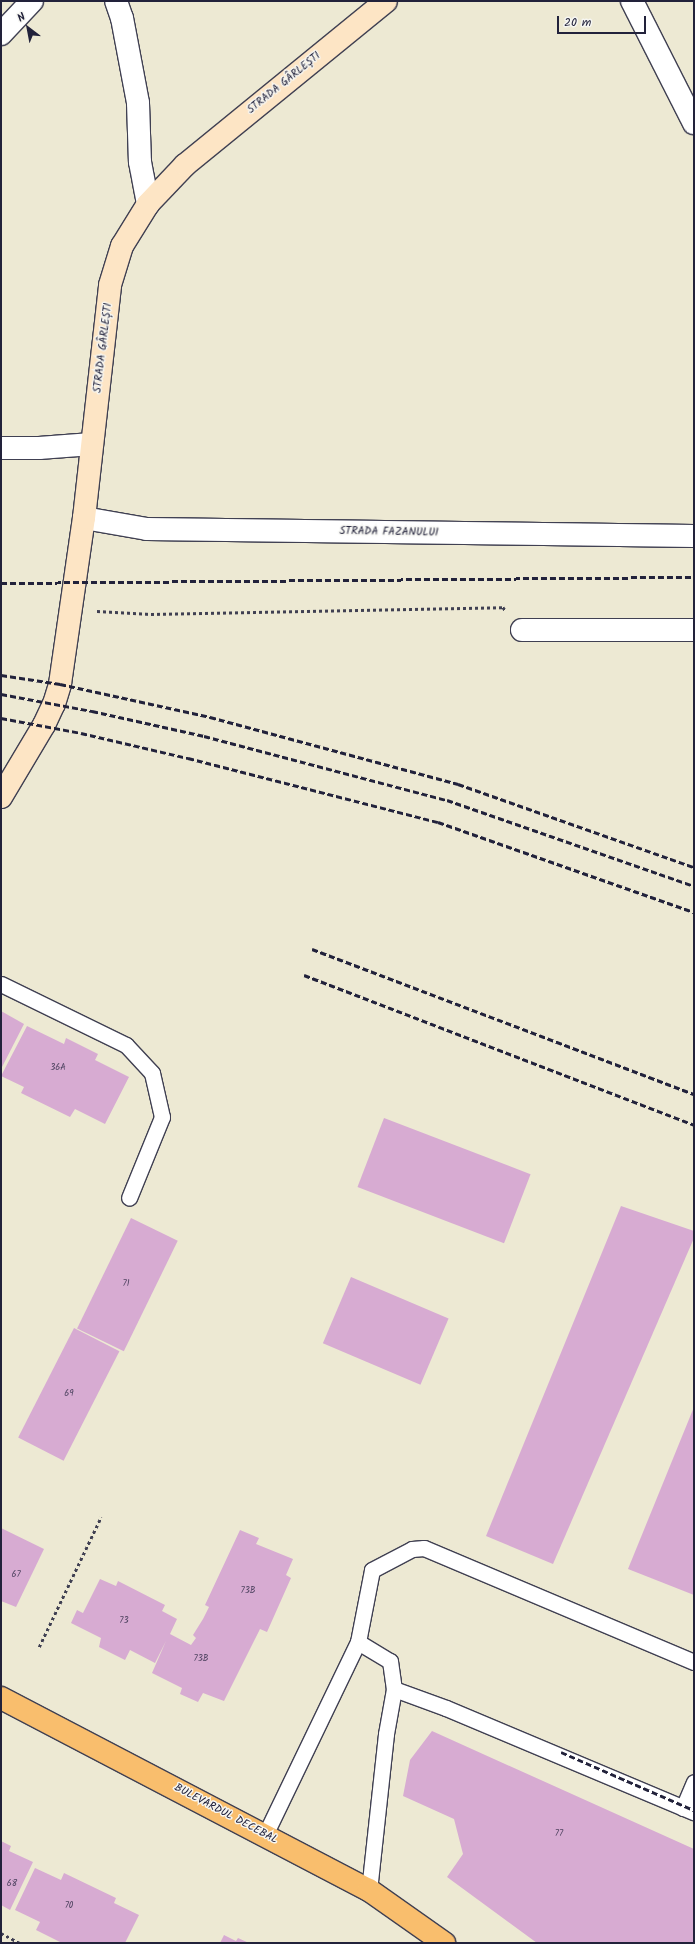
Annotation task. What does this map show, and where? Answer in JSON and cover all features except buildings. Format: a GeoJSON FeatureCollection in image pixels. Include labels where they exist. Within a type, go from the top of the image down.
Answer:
{"type":"FeatureCollection","features":[{"type":"Feature","properties":{"kind":"main road","name":"BULEVARDUL DECEBAL"},"geometry":{"type":"LineString","coordinates":[[1,1698],[369,1890],[444,1943]]}},
{"type":"Feature","properties":{"kind":"street"},"geometry":{"type":"LineString","coordinates":[[1,34],[32,1]]}},
{"type":"Feature","properties":{"kind":"street"},"geometry":{"type":"LineString","coordinates":[[116,1],[122,18],[138,103],[140,162],[148,204]]}},
{"type":"Feature","properties":{"kind":"street","name":"STRADA GÂRLEȘTI"},"geometry":{"type":"LineString","coordinates":[[1,797],[34,743],[54,704],[60,684],[84,518],[110,285],[122,246],[148,204],[185,164],[386,1]]}},
{"type":"Feature","properties":{"kind":"street"},"geometry":{"type":"LineString","coordinates":[[632,1],[694,123]]}},
{"type":"Feature","properties":{"kind":"street"},"geometry":{"type":"LineString","coordinates":[[1,448],[39,448],[92,444]]}},
{"type":"Feature","properties":{"kind":"street","name":"STRADA FAZANULUI"},"geometry":{"type":"LineString","coordinates":[[84,518],[147,529],[694,536]]}},
{"type":"Feature","properties":{"kind":"street"},"geometry":{"type":"LineString","coordinates":[[522,630],[694,630]]}},
{"type":"Feature","properties":{"kind":"lane"},"geometry":{"type":"LineString","coordinates":[[1,984],[126,1045],[152,1073],[162,1117],[129,1198]]}},
{"type":"Feature","properties":{"kind":"lane"},"geometry":{"type":"LineString","coordinates":[[265,1835],[358,1642],[372,1570],[412,1549],[424,1548],[694,1662]]}},
{"type":"Feature","properties":{"kind":"lane"},"geometry":{"type":"LineString","coordinates":[[358,1642],[390,1661],[394,1689],[386,1734],[369,1890]]}},
{"type":"Feature","properties":{"kind":"lane"},"geometry":{"type":"LineString","coordinates":[[394,1689],[446,1708],[688,1810],[694,1782]]}},
{"type":"Feature","properties":{"kind":"path"},"geometry":{"type":"LineString","coordinates":[[71,609],[151,614],[503,607],[522,630]]}},
{"type":"Feature","properties":{"kind":"path"},"geometry":{"type":"LineString","coordinates":[[39,1648],[101,1517]]}},
{"type":"Feature","properties":{"kind":"path"},"geometry":{"type":"LineString","coordinates":[[1,1933],[20,1943]]}},
{"type":"Feature","properties":{"kind":"railway"},"geometry":{"type":"LineString","coordinates":[[1,583],[694,577]]}},
{"type":"Feature","properties":{"kind":"railway"},"geometry":{"type":"LineString","coordinates":[[1,675],[60,684],[210,717],[458,784],[694,867]]}},
{"type":"Feature","properties":{"kind":"railway"},"geometry":{"type":"LineString","coordinates":[[1,694],[92,711],[204,736],[447,800],[694,886]]}},
{"type":"Feature","properties":{"kind":"railway"},"geometry":{"type":"LineString","coordinates":[[1,718],[81,733],[188,758],[438,822],[694,912]]}},
{"type":"Feature","properties":{"kind":"railway"},"geometry":{"type":"LineString","coordinates":[[312,949],[694,1094]]}},
{"type":"Feature","properties":{"kind":"railway"},"geometry":{"type":"LineString","coordinates":[[304,975],[694,1125]]}},
{"type":"Feature","properties":{"kind":"railway"},"geometry":{"type":"LineString","coordinates":[[561,1752],[694,1810]]}}]}
